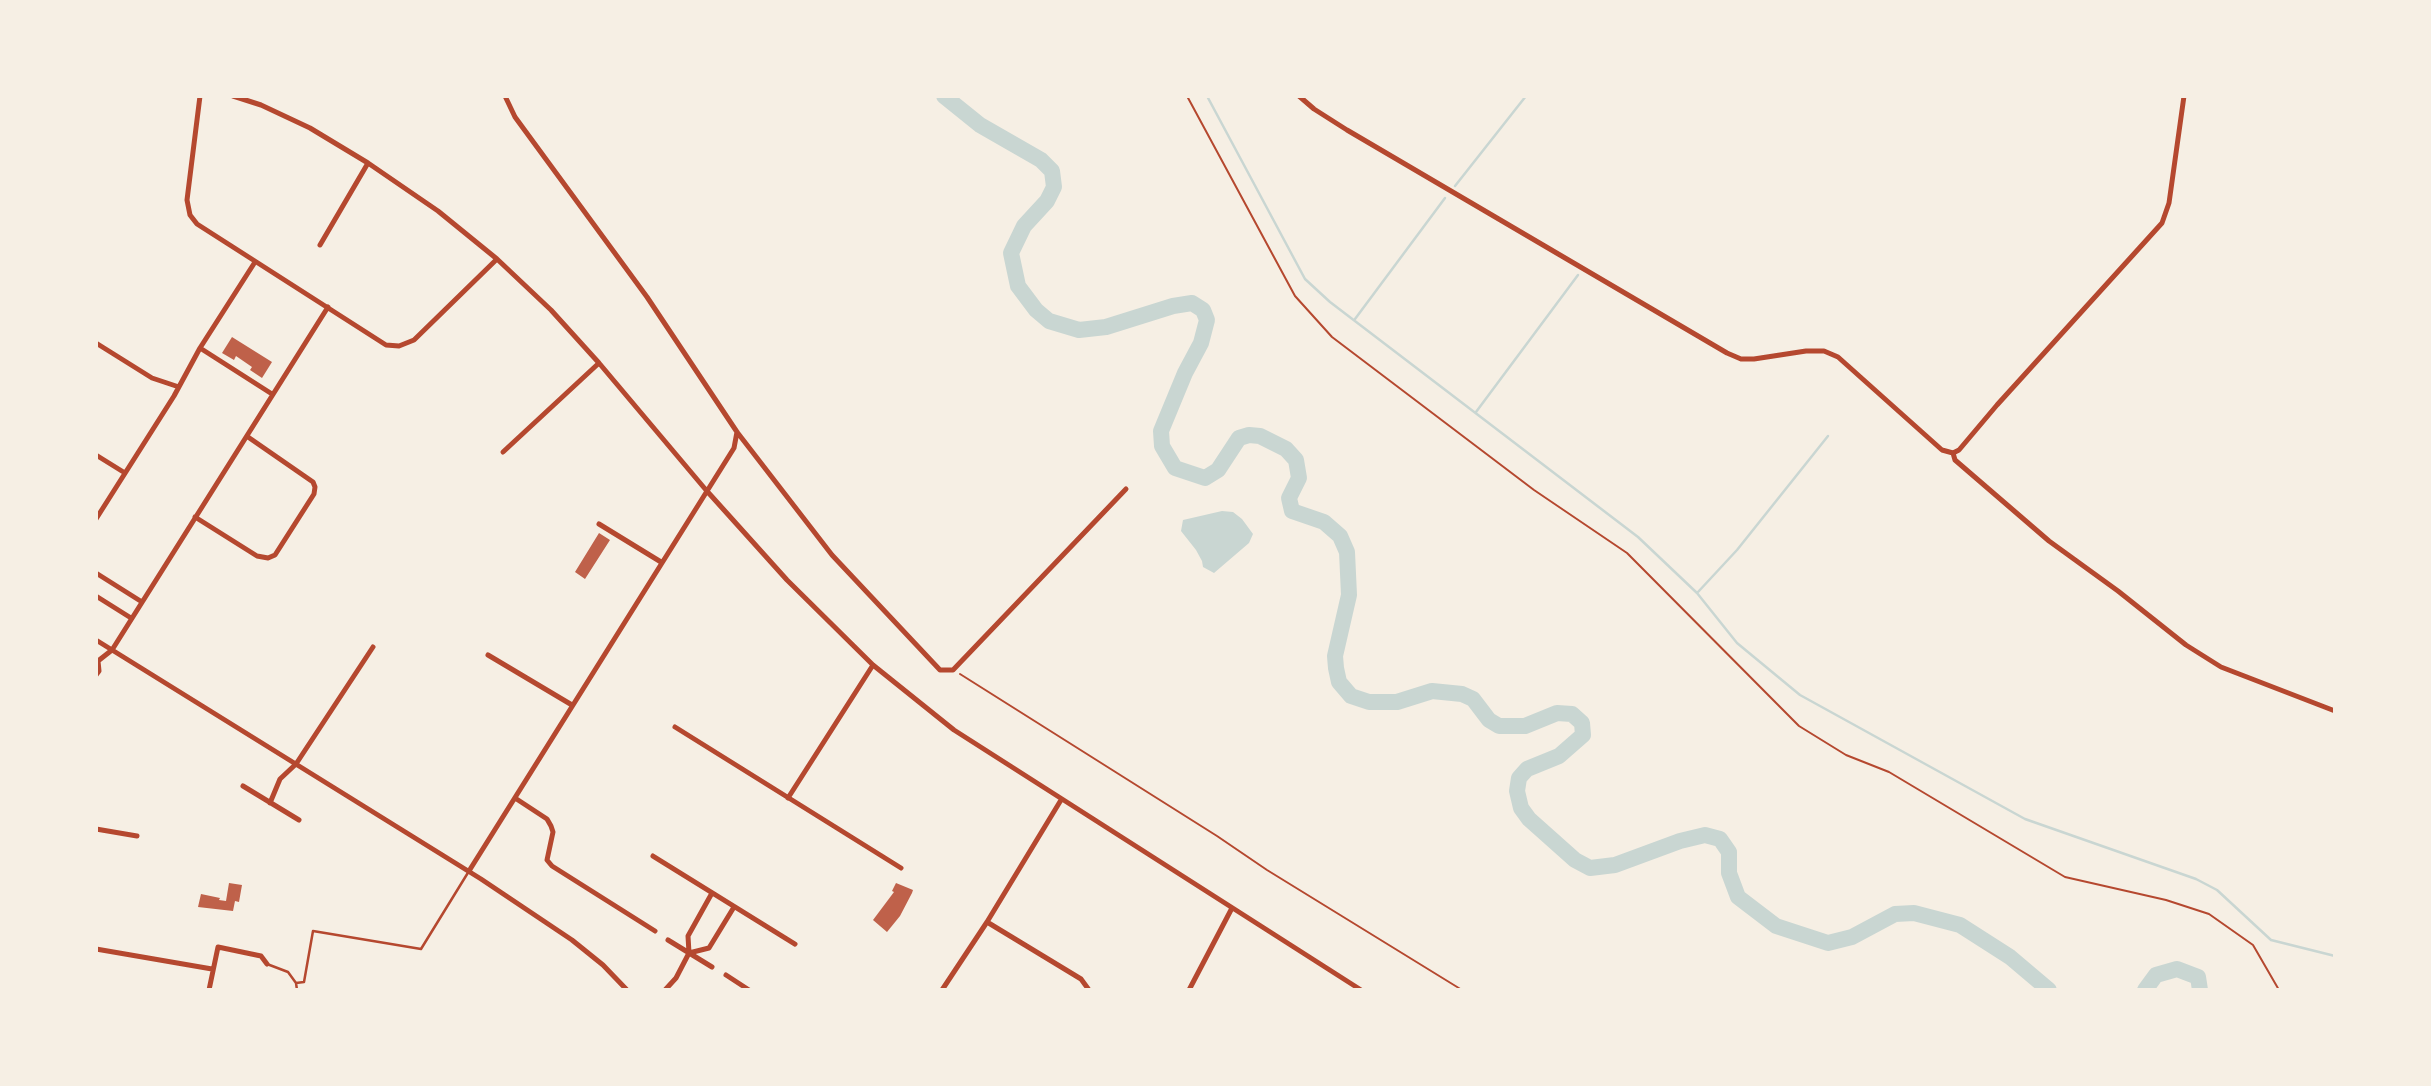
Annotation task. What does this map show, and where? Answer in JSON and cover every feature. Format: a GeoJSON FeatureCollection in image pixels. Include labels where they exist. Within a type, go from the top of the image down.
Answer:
{"type":"FeatureCollection","features":[{"type":"Feature","properties":{"kind":"street"},"geometry":{"type":"LineString","coordinates":[[200,96],[187,200],[190,215],[197,224],[386,345],[399,346],[414,340],[497,259]]}},
{"type":"Feature","properties":{"kind":"street"},"geometry":{"type":"LineString","coordinates":[[233,96],[261,105],[310,128],[368,163],[438,211],[497,259],[551,310],[599,363],[706,490],[787,580],[873,665],[954,730],[1358,989]]}},
{"type":"Feature","properties":{"kind":"street"},"geometry":{"type":"LineString","coordinates":[[505,96],[515,117],[647,297],[737,432],[832,555],[940,670],[953,670],[1126,489]]}},
{"type":"Feature","properties":{"kind":"street"},"geometry":{"type":"LineString","coordinates":[[1299,96],[1347,131],[1727,354],[1741,359],[1754,359],[1824,351],[1838,358],[1942,450],[1953,453],[1959,450],[2162,223],[2169,203],[2184,96]]}},
{"type":"Feature","properties":{"kind":"street"},"geometry":{"type":"LineString","coordinates":[[320,245],[368,163]]}},
{"type":"Feature","properties":{"kind":"street"},"geometry":{"type":"LineString","coordinates":[[96,519],[255,262]]}},
{"type":"Feature","properties":{"kind":"street"},"geometry":{"type":"LineString","coordinates":[[96,675],[99,671],[98,662],[112,650],[328,307]]}},
{"type":"Feature","properties":{"kind":"street"},"geometry":{"type":"LineString","coordinates":[[97,346],[152,378],[179,387]]}},
{"type":"Feature","properties":{"kind":"street"},"geometry":{"type":"LineString","coordinates":[[200,348],[272,394]]}},
{"type":"Feature","properties":{"kind":"street"},"geometry":{"type":"LineString","coordinates":[[503,453],[599,363]]}},
{"type":"Feature","properties":{"kind":"street"},"geometry":{"type":"LineString","coordinates":[[469,871],[734,448],[737,432]]}},
{"type":"Feature","properties":{"kind":"street"},"geometry":{"type":"LineString","coordinates":[[195,517],[257,556],[268,558],[275,555],[314,494],[315,487],[313,482],[248,437]]}},
{"type":"Feature","properties":{"kind":"street"},"geometry":{"type":"LineString","coordinates":[[1953,453],[1955,460],[2049,541],[2186,645],[2221,667],[2335,711]]}},
{"type":"Feature","properties":{"kind":"street"},"geometry":{"type":"LineString","coordinates":[[96,455],[125,473]]}},
{"type":"Feature","properties":{"kind":"street"},"geometry":{"type":"LineString","coordinates":[[599,524],[661,562]]}},
{"type":"Feature","properties":{"kind":"street"},"geometry":{"type":"LineString","coordinates":[[96,573],[142,602]]}},
{"type":"Feature","properties":{"kind":"street"},"geometry":{"type":"LineString","coordinates":[[96,596],[131,618]]}},
{"type":"Feature","properties":{"kind":"street"},"geometry":{"type":"LineString","coordinates":[[96,639],[469,871],[572,940],[603,965],[626,990]]}},
{"type":"Feature","properties":{"kind":"street"},"geometry":{"type":"LineString","coordinates":[[270,803],[280,779],[296,764],[373,647]]}},
{"type":"Feature","properties":{"kind":"street"},"geometry":{"type":"LineString","coordinates":[[488,654],[572,705]]}},
{"type":"Feature","properties":{"kind":"street"},"geometry":{"type":"LineString","coordinates":[[788,798],[873,665]]}},
{"type":"Feature","properties":{"kind":"street"},"geometry":{"type":"LineString","coordinates":[[675,727],[901,868]]}},
{"type":"Feature","properties":{"kind":"street"},"geometry":{"type":"LineString","coordinates":[[243,786],[299,820]]}},
{"type":"Feature","properties":{"kind":"street"},"geometry":{"type":"LineString","coordinates":[[515,798],[547,819],[551,826],[553,832],[547,860],[552,866],[655,931]]}},
{"type":"Feature","properties":{"kind":"street"},"geometry":{"type":"LineString","coordinates":[[952,990],[943,988],[987,922],[1061,800]]}},
{"type":"Feature","properties":{"kind":"street"},"geometry":{"type":"LineString","coordinates":[[96,829],[137,836]]}},
{"type":"Feature","properties":{"kind":"street"},"geometry":{"type":"LineString","coordinates":[[653,856],[794,944]]}},
{"type":"Feature","properties":{"kind":"street"},"geometry":{"type":"LineString","coordinates":[[665,990],[674,986],[689,953],[688,936],[712,893]]}},
{"type":"Feature","properties":{"kind":"street"},"geometry":{"type":"LineString","coordinates":[[689,953],[709,948],[734,907]]}},
{"type":"Feature","properties":{"kind":"street"},"geometry":{"type":"LineString","coordinates":[[1189,990],[1232,908]]}},
{"type":"Feature","properties":{"kind":"street"},"geometry":{"type":"LineString","coordinates":[[987,922],[1082,979],[1089,990]]}},
{"type":"Feature","properties":{"kind":"street"},"geometry":{"type":"LineString","coordinates":[[668,940],[712,967]]}},
{"type":"Feature","properties":{"kind":"street"},"geometry":{"type":"LineString","coordinates":[[209,990],[218,947],[261,957],[268,964]]}},
{"type":"Feature","properties":{"kind":"street"},"geometry":{"type":"LineString","coordinates":[[96,949],[212,969]]}},
{"type":"Feature","properties":{"kind":"street"},"geometry":{"type":"LineString","coordinates":[[726,975],[749,990]]}},
{"type":"Feature","properties":{"kind":"lane"},"geometry":{"type":"LineString","coordinates":[[296,983],[304,982],[313,931],[421,948],[469,871]]}},
{"type":"Feature","properties":{"kind":"lane"},"geometry":{"type":"LineString","coordinates":[[268,964],[288,972],[296,983],[297,990]]}},
{"type":"Feature","properties":{"kind":"path"},"geometry":{"type":"LineString","coordinates":[[1187,96],[1295,296],[1332,337],[1534,490],[1627,553],[1798,726],[1846,755],[1889,772],[2065,877],[2166,900],[2209,914],[2253,945],[2279,990]]}},
{"type":"Feature","properties":{"kind":"path"},"geometry":{"type":"LineString","coordinates":[[953,670],[1267,870],[1462,990]]}},
{"type":"Feature","properties":{"kind":"shaded area"},"geometry":{"type":"Polygon","coordinates":[[[1222,511],[1233,512],[1253,534],[1249,543],[1214,573],[1203,567],[1196,550],[1181,531],[1183,520],[1222,511]]]}},
{"type":"Feature","properties":{"kind":"building"},"geometry":{"type":"Polygon","coordinates":[[[232,337],[272,362],[262,378],[236,356],[234,360],[222,353],[232,337]]]}},
{"type":"Feature","properties":{"kind":"building"},"geometry":{"type":"Polygon","coordinates":[[[599,533],[610,540],[585,579],[575,572],[599,533]]]}},
{"type":"Feature","properties":{"kind":"building"},"geometry":{"type":"Polygon","coordinates":[[[229,883],[242,885],[239,902],[235,901],[233,911],[198,907],[201,894],[226,901],[229,883]]]}},
{"type":"Feature","properties":{"kind":"building"},"geometry":{"type":"Polygon","coordinates":[[[896,883],[913,890],[900,916],[887,932],[873,920],[894,892],[892,891],[896,883]]]}},
{"type":"Feature","properties":{"kind":"waterway"},"geometry":{"type":"LineString","coordinates":[[944,96],[980,125],[1041,160],[1052,171],[1054,187],[1047,201],[1024,226],[1011,253],[1018,286],[1036,310],[1049,321],[1079,330],[1106,327],[1173,306],[1192,303],[1203,310],[1207,320],[1201,343],[1185,373],[1161,431],[1162,446],[1175,468],[1205,478],[1218,470],[1239,438],[1249,435],[1260,436],[1286,449],[1296,460],[1299,478],[1289,498],[1292,511],[1324,522],[1340,536],[1347,552],[1349,595],[1335,656],[1339,682],[1351,696],[1369,702],[1397,702],[1432,691],[1462,694],[1473,699],[1489,720],[1499,726],[1525,726],[1557,713],[1572,714],[1582,723],[1583,735],[1559,756],[1527,769],[1519,778],[1517,791],[1521,808],[1529,819],[1575,860],[1590,868],[1615,865],[1680,841],[1705,835],[1720,839],[1729,852],[1729,873],[1738,897],[1776,926],[1828,943],[1852,937],[1895,914],[1914,913],[1960,925],[2010,957],[2049,990]]}},
{"type":"Feature","properties":{"kind":"waterway"},"geometry":{"type":"LineString","coordinates":[[1207,96],[1305,279],[1330,302],[1638,537],[1697,593],[1737,643],[1800,695],[2025,819],[2196,879],[2217,890],[2271,940],[2335,956]]}},
{"type":"Feature","properties":{"kind":"waterway"},"geometry":{"type":"LineString","coordinates":[[1455,186],[1526,96]]}},
{"type":"Feature","properties":{"kind":"waterway"},"geometry":{"type":"LineString","coordinates":[[1355,319],[1445,198]]}},
{"type":"Feature","properties":{"kind":"waterway"},"geometry":{"type":"LineString","coordinates":[[1476,412],[1578,275]]}},
{"type":"Feature","properties":{"kind":"waterway"},"geometry":{"type":"LineString","coordinates":[[1698,592],[1737,550],[1828,436]]}},
{"type":"Feature","properties":{"kind":"waterway"},"geometry":{"type":"LineString","coordinates":[[2145,990],[2156,975],[2177,969],[2198,977],[2200,990]]}}]}
